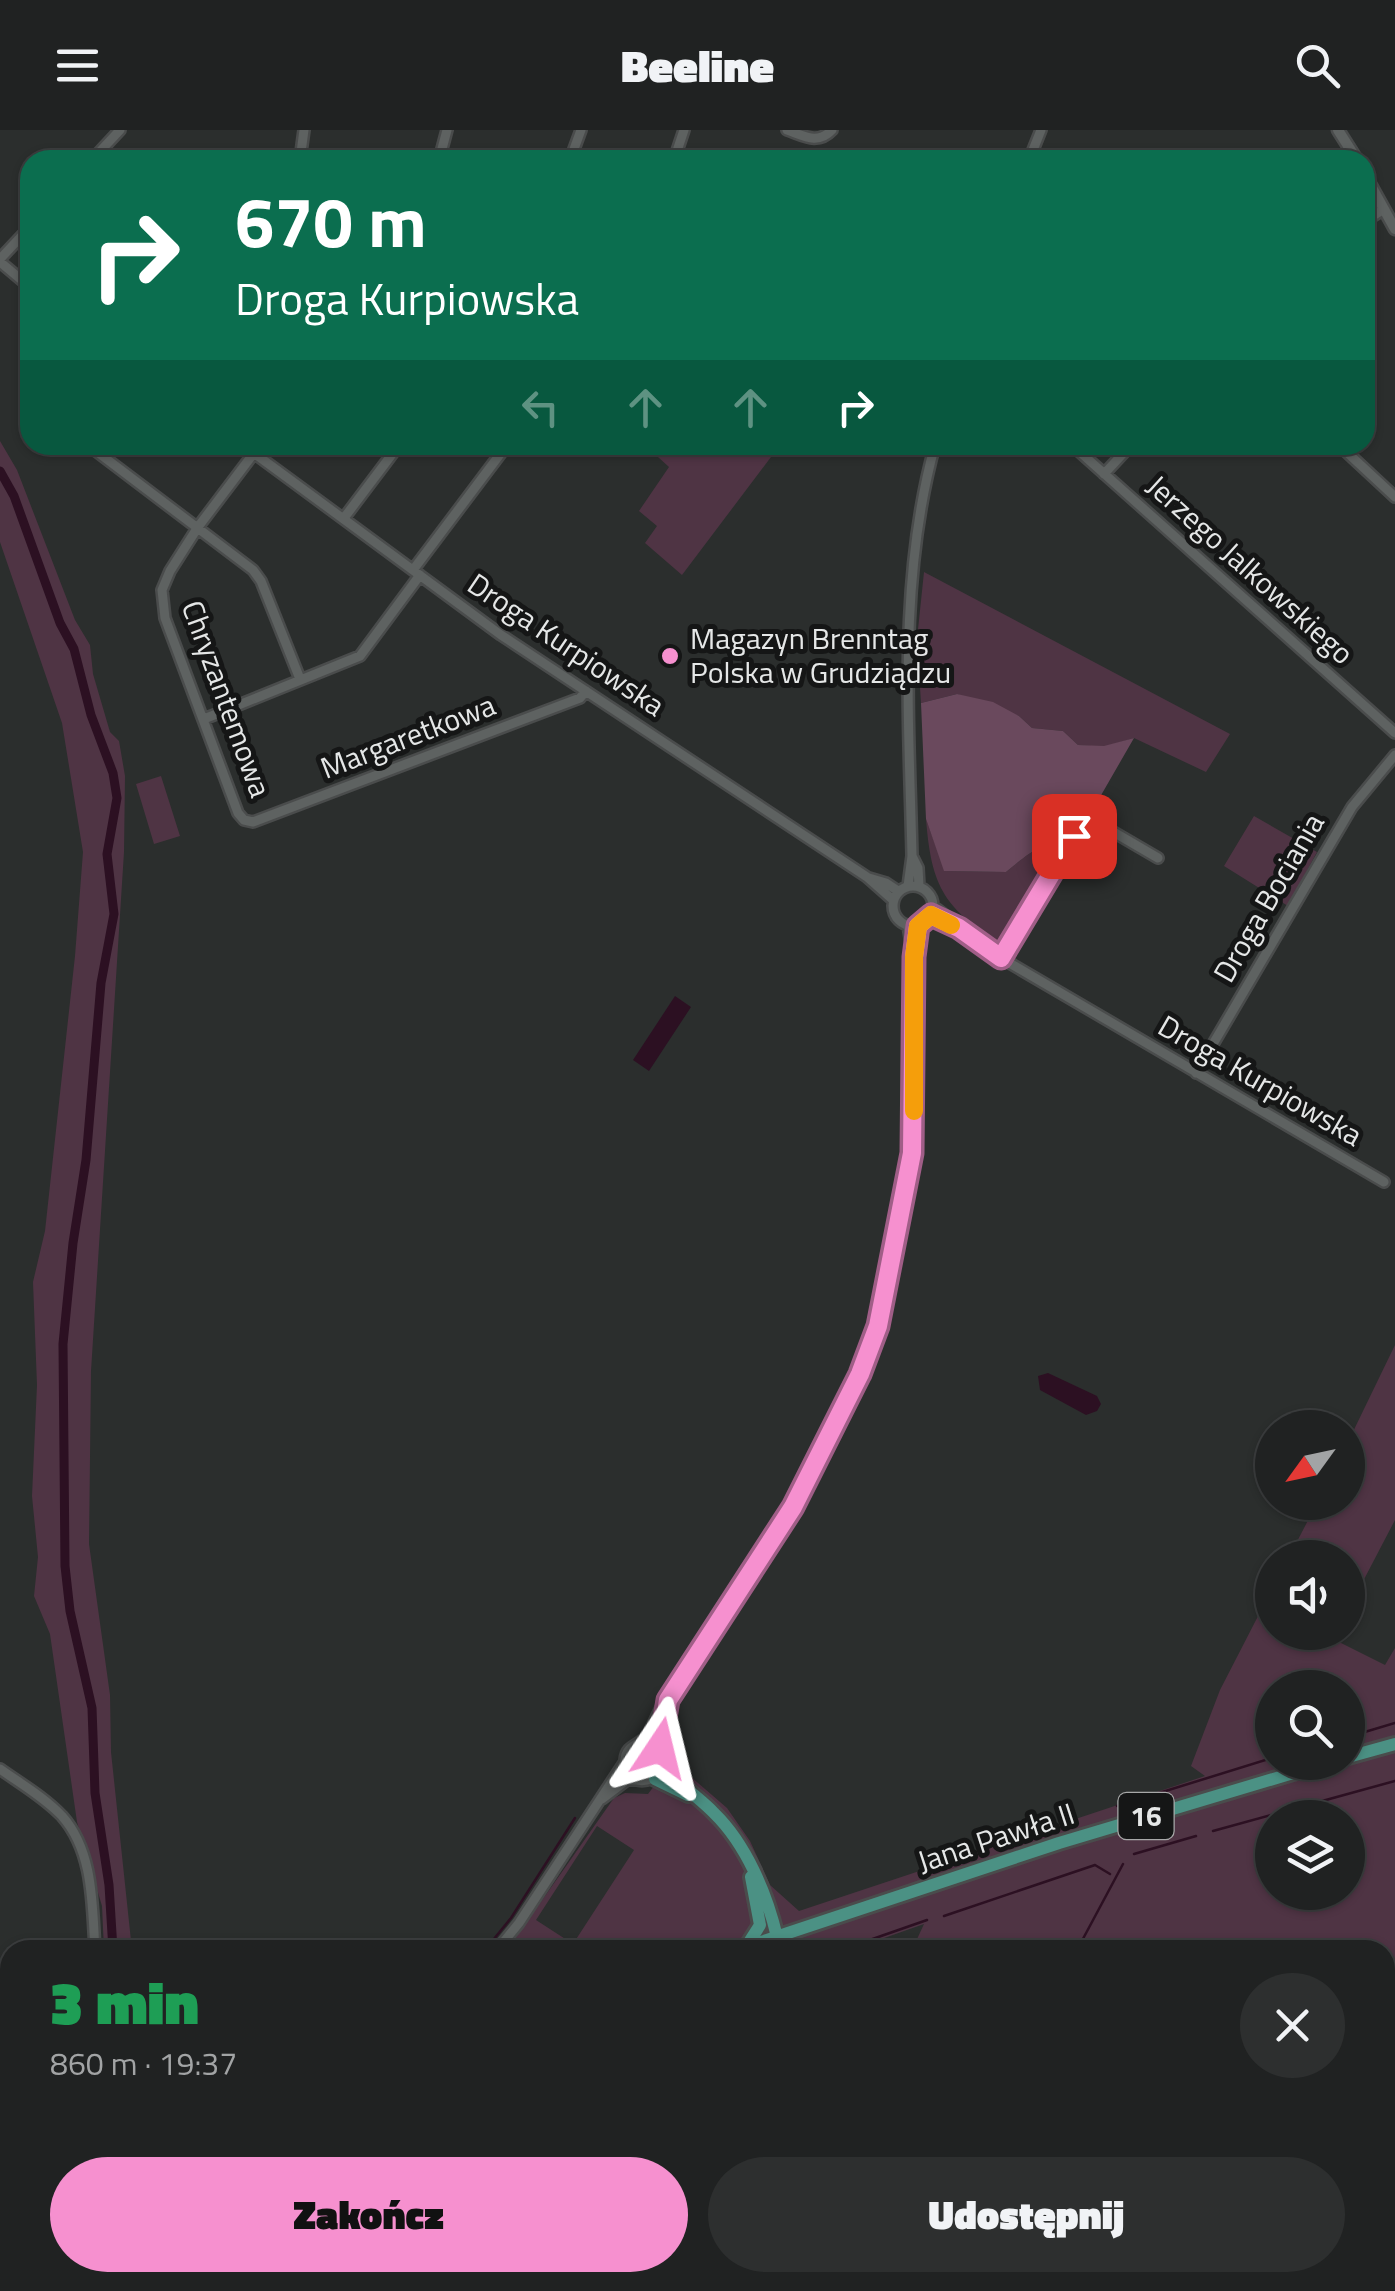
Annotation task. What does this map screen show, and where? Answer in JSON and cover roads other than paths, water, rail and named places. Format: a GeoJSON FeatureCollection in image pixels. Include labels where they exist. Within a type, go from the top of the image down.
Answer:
{"type":"FeatureCollection","features":[{"type":"Feature","properties":{"kind":"main road"},"geometry":{"type":"LineString","coordinates":[[1365,1753],[1395,1744]]}},
{"type":"Feature","properties":{"kind":"main road"},"geometry":{"type":"LineString","coordinates":[[665,1763],[724,1824],[762,1890],[777,1937]]}},
{"type":"Feature","properties":{"kind":"main road"},"geometry":{"type":"LineString","coordinates":[[654,1779],[697,1800]]}},
{"type":"Feature","properties":{"kind":"main road","name":"Jana Pawła II"},"geometry":{"type":"LineString","coordinates":[[767,1940],[1058,1843],[1270,1780]]}},
{"type":"Feature","properties":{"kind":"main road"},"geometry":{"type":"LineString","coordinates":[[747,1860],[760,1925],[748,1940]]}},
{"type":"Feature","properties":{"kind":"street"},"geometry":{"type":"LineString","coordinates":[[101,150],[120,130]]}},
{"type":"Feature","properties":{"kind":"street"},"geometry":{"type":"LineString","coordinates":[[786,130],[815,139],[824,138],[832,130]]}},
{"type":"Feature","properties":{"kind":"street"},"geometry":{"type":"LineString","coordinates":[[1375,193],[1395,230]]}},
{"type":"Feature","properties":{"kind":"street"},"geometry":{"type":"LineString","coordinates":[[1375,215],[1384,210]]}},
{"type":"Feature","properties":{"kind":"street"},"geometry":{"type":"LineString","coordinates":[[20,238],[0,261],[20,278]]}},
{"type":"Feature","properties":{"kind":"street"},"geometry":{"type":"LineString","coordinates":[[101,455],[253,570],[300,679]]}},
{"type":"Feature","properties":{"kind":"street","name":"Chryzantemowa"},"geometry":{"type":"LineString","coordinates":[[244,820],[238,813],[165,618],[162,590],[198,527],[252,455]]}},
{"type":"Feature","properties":{"kind":"street","name":"Droga Kurpiowska"},"geometry":{"type":"LineString","coordinates":[[265,455],[416,573],[586,691],[867,877],[904,891]]}},
{"type":"Feature","properties":{"kind":"street"},"geometry":{"type":"LineString","coordinates":[[344,518],[391,455]]}},
{"type":"Feature","properties":{"kind":"street"},"geometry":{"type":"LineString","coordinates":[[204,719],[360,656],[500,455]]}},
{"type":"Feature","properties":{"kind":"street"},"geometry":{"type":"LineString","coordinates":[[913,926],[897,919],[904,891],[918,868],[912,856],[908,610],[915,545],[933,455]]}},
{"type":"Feature","properties":{"kind":"street","name":"Jerzego Jalkowskiego"},"geometry":{"type":"LineString","coordinates":[[1083,455],[1395,733]]}},
{"type":"Feature","properties":{"kind":"street"},"geometry":{"type":"LineString","coordinates":[[1104,474],[1122,455]]}},
{"type":"Feature","properties":{"kind":"street"},"geometry":{"type":"LineString","coordinates":[[1350,455],[1395,498]]}},
{"type":"Feature","properties":{"kind":"street","name":"Margaretkowa"},"geometry":{"type":"LineString","coordinates":[[244,820],[252,822],[307,802],[580,698],[586,691]]}},
{"type":"Feature","properties":{"kind":"street","name":"Droga Bociania"},"geometry":{"type":"LineString","coordinates":[[1196,1073],[1352,807],[1395,755]]}},
{"type":"Feature","properties":{"kind":"street"},"geometry":{"type":"LineString","coordinates":[[1001,958],[1086,816],[1158,858]]}},
{"type":"Feature","properties":{"kind":"street"},"geometry":{"type":"LineString","coordinates":[[904,891],[929,894],[932,910],[913,926]]}},
{"type":"Feature","properties":{"kind":"street","name":"Droga Kurpiowska"},"geometry":{"type":"LineString","coordinates":[[932,910],[1001,958],[1384,1182]]}},
{"type":"Feature","properties":{"kind":"street"},"geometry":{"type":"LineString","coordinates":[[505,1940],[624,1763],[627,1751],[642,1742],[793,1507],[870,1350],[885,1299],[912,1153],[913,926]]}},
{"type":"Feature","properties":{"kind":"street"},"geometry":{"type":"LineString","coordinates":[[596,1804],[618,1786],[654,1779],[665,1763],[660,1748],[668,1700]]}},
{"type":"Feature","properties":{"kind":"street"},"geometry":{"type":"LineString","coordinates":[[642,1742],[660,1748]]}},
{"type":"Feature","properties":{"kind":"street"},"geometry":{"type":"LineString","coordinates":[[624,1763],[636,1780]]}},
{"type":"Feature","properties":{"kind":"street"},"geometry":{"type":"LineString","coordinates":[[0,1768],[47,1802],[65,1819],[77,1840],[90,1880],[94,1940]]}},
{"type":"Feature","properties":{"kind":"waterway"},"geometry":{"type":"LineString","coordinates":[[0,471],[14,496],[60,623],[74,649],[91,715],[113,773],[117,798],[107,854],[114,914],[101,983],[86,1160],[63,1344],[65,1566],[70,1611],[92,1708],[95,1793],[109,1885],[112,1940]]}},
{"type":"Feature","properties":{"kind":"waterway"},"geometry":{"type":"LineString","coordinates":[[1365,1732],[1395,1723]]}},
{"type":"Feature","properties":{"kind":"waterway"},"geometry":{"type":"LineString","coordinates":[[1117,1806],[1255,1763]]}},
{"type":"Feature","properties":{"kind":"waterway"},"geometry":{"type":"LineString","coordinates":[[1213,1831],[1395,1781]]}},
{"type":"Feature","properties":{"kind":"waterway"},"geometry":{"type":"LineString","coordinates":[[493,1940],[575,1818]]}},
{"type":"Feature","properties":{"kind":"waterway"},"geometry":{"type":"LineString","coordinates":[[1134,1854],[1196,1836]]}},
{"type":"Feature","properties":{"kind":"waterway"},"geometry":{"type":"LineString","coordinates":[[1082,1940],[1123,1864]]}},
{"type":"Feature","properties":{"kind":"waterway"},"geometry":{"type":"LineString","coordinates":[[944,1916],[1095,1865],[1110,1874]]}},
{"type":"Feature","properties":{"kind":"waterway"},"geometry":{"type":"LineString","coordinates":[[870,1940],[927,1920]]}},
{"type":"Feature","properties":{"kind":"place","name":"Magazyn Brenntag Polska w Grudziądzu"},"geometry":{"type":"Point","coordinates":[670,656]}}]}
